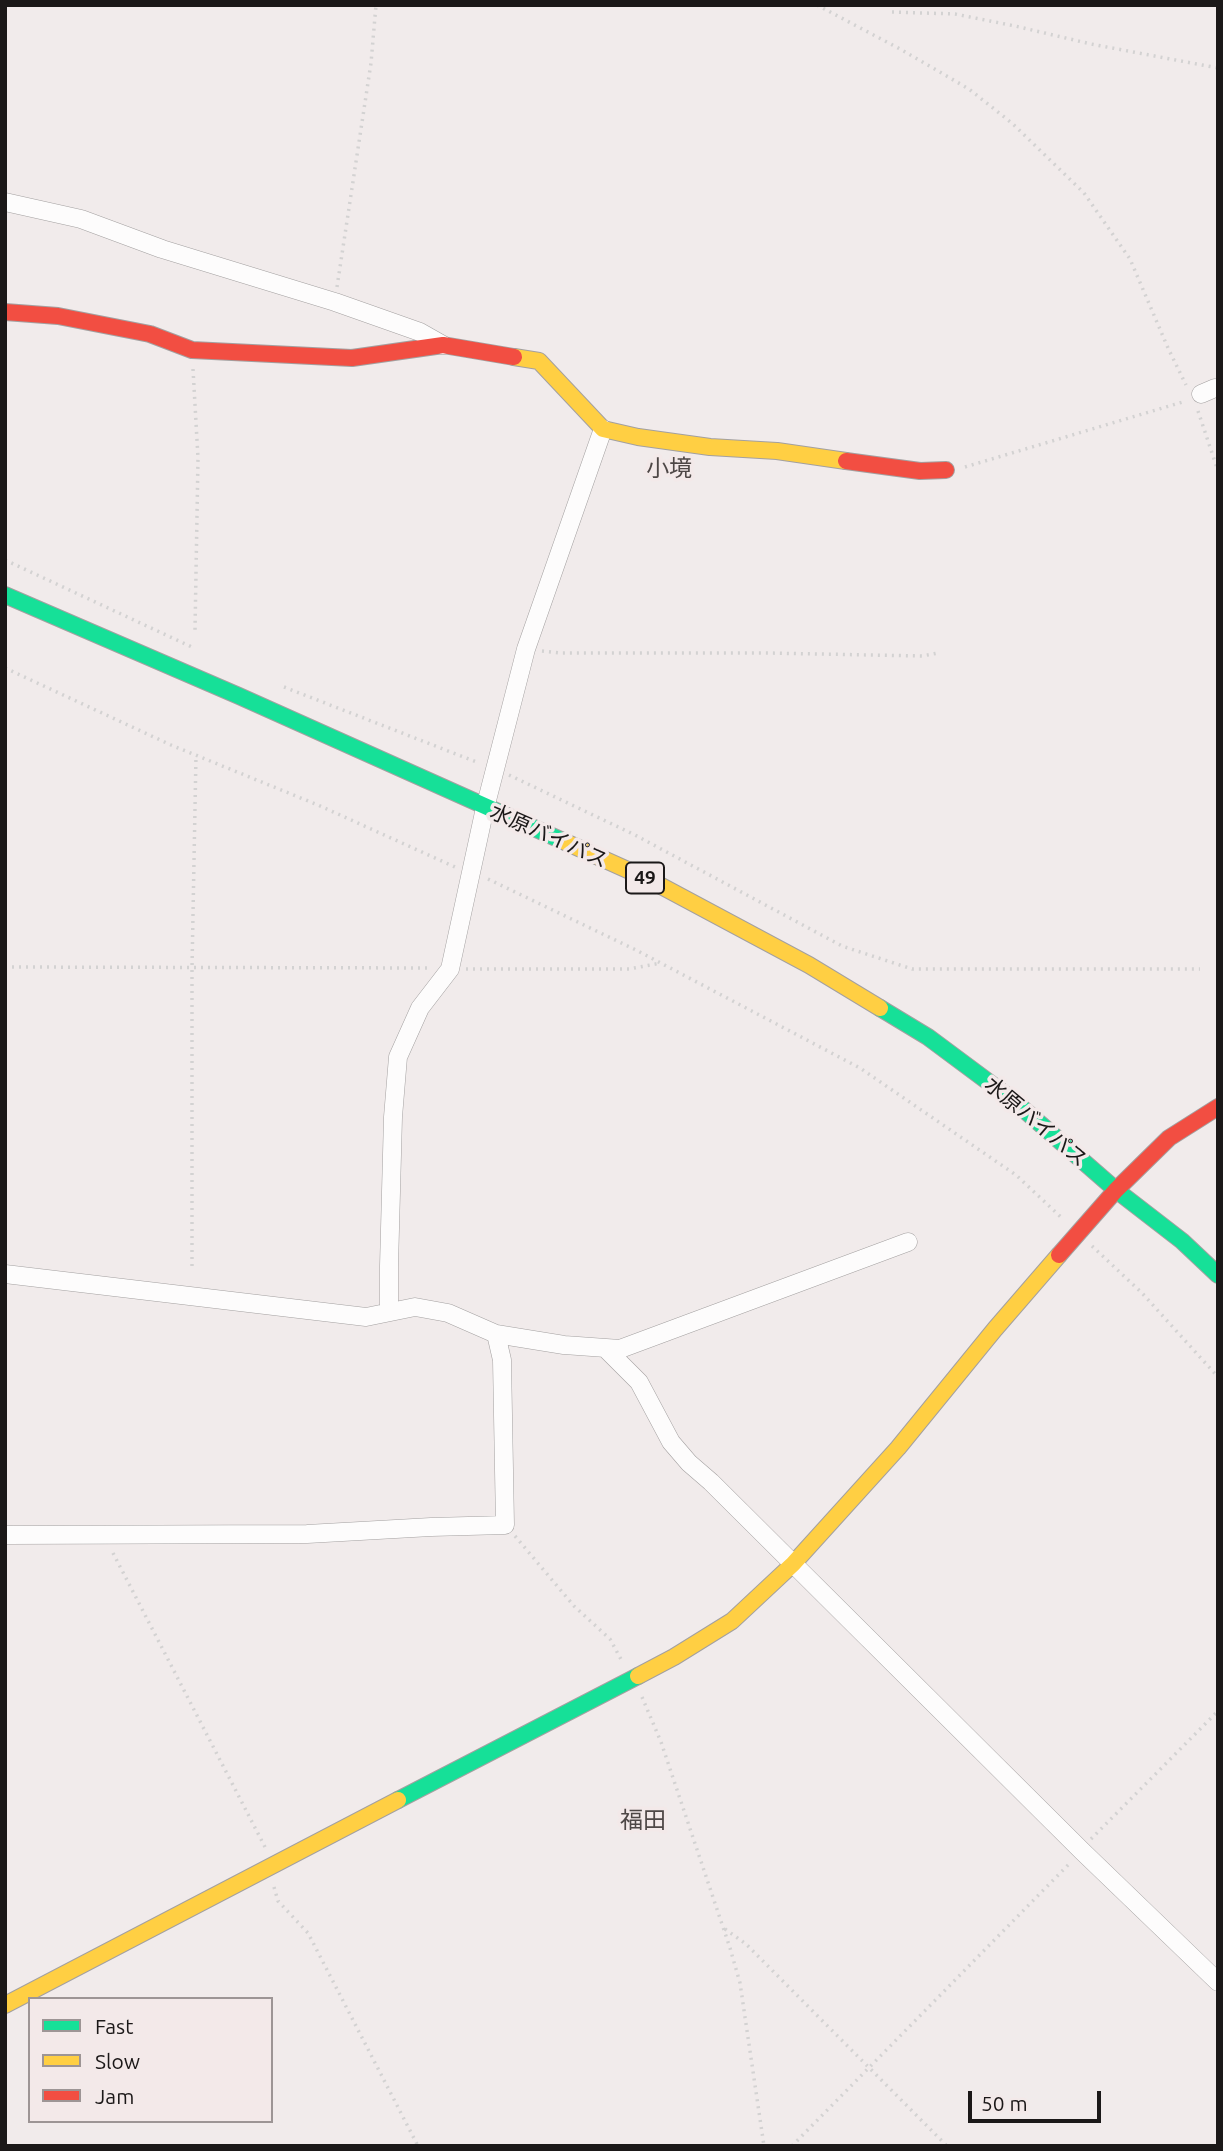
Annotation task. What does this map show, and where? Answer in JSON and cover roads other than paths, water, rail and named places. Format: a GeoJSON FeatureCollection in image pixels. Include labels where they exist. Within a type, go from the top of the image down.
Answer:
{"type":"FeatureCollection","features":[{"type":"Feature","properties":{"kind":"main road"},"geometry":{"type":"LineString","coordinates":[[5,312],[58,316],[150,334],[192,350],[352,358],[443,345],[539,361],[603,429],[710,447],[777,451],[920,471],[946,470]]}},
{"type":"Feature","properties":{"kind":"main road","name":"水原バイパス"},"geometry":{"type":"LineString","coordinates":[[5,595],[239,696],[650,880],[809,965],[928,1037],[1014,1101],[1116,1190],[1182,1241],[1218,1275]]}},
{"type":"Feature","properties":{"kind":"main road"},"geometry":{"type":"LineString","coordinates":[[5,2005],[609,1692],[674,1657],[732,1620],[793,1564],[898,1448],[995,1329],[1116,1190],[1169,1138],[1218,1107]]}},
{"type":"Feature","properties":{"kind":"street"},"geometry":{"type":"LineString","coordinates":[[5,202],[81,219],[162,249],[335,302],[420,332],[443,345]]}},
{"type":"Feature","properties":{"kind":"street"},"geometry":{"type":"LineString","coordinates":[[389,1312],[393,1117],[398,1057],[420,1008],[450,969],[485,808],[526,649],[603,429]]}},
{"type":"Feature","properties":{"kind":"street"},"geometry":{"type":"LineString","coordinates":[[5,1274],[366,1317],[415,1307],[448,1313],[496,1334],[564,1345],[620,1349],[908,1242]]}},
{"type":"Feature","properties":{"kind":"street"},"geometry":{"type":"LineString","coordinates":[[5,1535],[307,1534],[505,1525],[502,1360],[496,1334]]}},
{"type":"Feature","properties":{"kind":"street"},"geometry":{"type":"LineString","coordinates":[[606,1349],[639,1382],[671,1441],[689,1463],[1218,1982]]}},
{"type":"Feature","properties":{"kind":"district","name":"小境"},"geometry":{"type":"Point","coordinates":[669,468]}},
{"type":"Feature","properties":{"kind":"district","name":"福田"},"geometry":{"type":"Point","coordinates":[643,1820]}}]}
